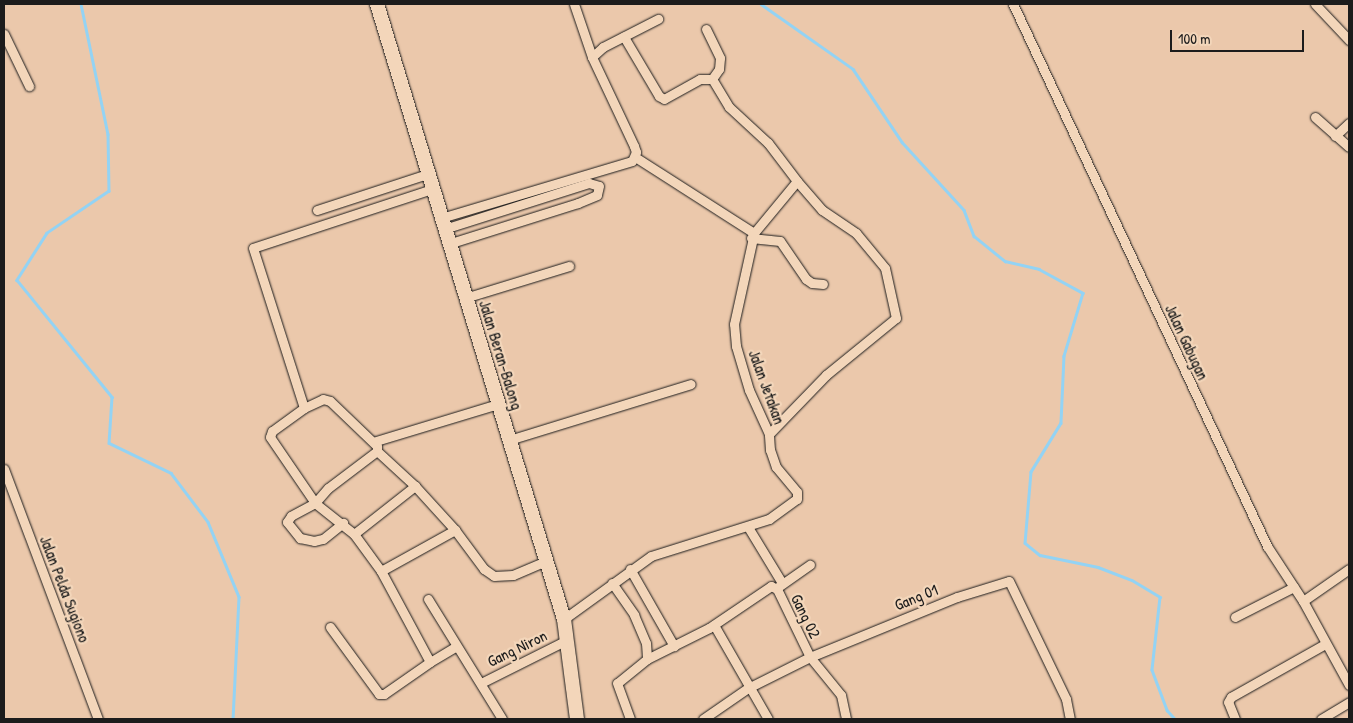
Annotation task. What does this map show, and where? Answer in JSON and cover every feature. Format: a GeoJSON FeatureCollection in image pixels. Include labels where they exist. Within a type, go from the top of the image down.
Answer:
{"type":"FeatureCollection","features":[{"type":"Feature","properties":{"kind":"main road","name":"Jalan Beran-Balong"},"geometry":{"type":"LineString","coordinates":[[377,4],[448,244],[564,619],[577,719]]}},
{"type":"Feature","properties":{"kind":"street"},"geometry":{"type":"LineString","coordinates":[[574,4],[592,57],[634,146],[635,157]]}},
{"type":"Feature","properties":{"kind":"street","name":"Jalan Gabugan"},"geometry":{"type":"LineString","coordinates":[[1013,4],[1264,538],[1303,601],[1349,685]]}},
{"type":"Feature","properties":{"kind":"street"},"geometry":{"type":"LineString","coordinates":[[1314,4],[1349,40]]}},
{"type":"Feature","properties":{"kind":"street"},"geometry":{"type":"LineString","coordinates":[[592,57],[603,47],[658,19]]}},
{"type":"Feature","properties":{"kind":"street"},"geometry":{"type":"LineString","coordinates":[[706,29],[720,58],[720,68],[712,80]]}},
{"type":"Feature","properties":{"kind":"street"},"geometry":{"type":"LineString","coordinates":[[4,34],[29,86]]}},
{"type":"Feature","properties":{"kind":"street"},"geometry":{"type":"LineString","coordinates":[[624,37],[659,96],[667,98],[700,79],[712,80]]}},
{"type":"Feature","properties":{"kind":"street"},"geometry":{"type":"LineString","coordinates":[[712,80],[729,107],[768,144],[822,210],[856,233],[886,268],[896,318],[826,375],[769,434]]}},
{"type":"Feature","properties":{"kind":"street"},"geometry":{"type":"LineString","coordinates":[[1315,117],[1349,147]]}},
{"type":"Feature","properties":{"kind":"street"},"geometry":{"type":"LineString","coordinates":[[1335,136],[1349,123]]}},
{"type":"Feature","properties":{"kind":"street"},"geometry":{"type":"LineString","coordinates":[[442,223],[627,164],[635,157]]}},
{"type":"Feature","properties":{"kind":"street"},"geometry":{"type":"LineString","coordinates":[[635,157],[752,236],[780,241],[806,279],[812,283],[823,284]]}},
{"type":"Feature","properties":{"kind":"street"},"geometry":{"type":"LineString","coordinates":[[317,210],[427,174]]}},
{"type":"Feature","properties":{"kind":"street","name":"Jalan Jetakan"},"geometry":{"type":"LineString","coordinates":[[564,619],[630,569],[651,556],[769,519],[797,499],[798,492],[776,466],[769,434],[750,390],[736,346],[734,324],[752,236],[797,181]]}},
{"type":"Feature","properties":{"kind":"street"},"geometry":{"type":"LineString","coordinates":[[442,223],[590,183],[599,186],[597,195],[578,203],[448,244]]}},
{"type":"Feature","properties":{"kind":"street"},"geometry":{"type":"LineString","coordinates":[[304,408],[262,285],[253,247],[432,189]]}},
{"type":"Feature","properties":{"kind":"street"},"geometry":{"type":"LineString","coordinates":[[465,298],[569,266]]}},
{"type":"Feature","properties":{"kind":"street"},"geometry":{"type":"LineString","coordinates":[[509,440],[691,384]]}},
{"type":"Feature","properties":{"kind":"street"},"geometry":{"type":"LineString","coordinates":[[430,662],[381,571],[343,522],[316,502],[270,438],[272,431],[304,408],[323,399],[330,401],[415,486],[455,530],[484,569],[494,576],[513,575],[546,561]]}},
{"type":"Feature","properties":{"kind":"street"},"geometry":{"type":"LineString","coordinates":[[343,522],[324,539],[314,541],[300,538],[287,522],[291,516],[316,502],[328,488],[376,446],[498,404]]}},
{"type":"Feature","properties":{"kind":"street","name":"Jalan Pelda Sugiono"},"geometry":{"type":"LineString","coordinates":[[4,469],[98,719]]}},
{"type":"Feature","properties":{"kind":"street"},"geometry":{"type":"LineString","coordinates":[[354,534],[415,486]]}},
{"type":"Feature","properties":{"kind":"street"},"geometry":{"type":"LineString","coordinates":[[748,527],[779,586],[810,565]]}},
{"type":"Feature","properties":{"kind":"street"},"geometry":{"type":"LineString","coordinates":[[381,571],[455,530]]}},
{"type":"Feature","properties":{"kind":"street"},"geometry":{"type":"LineString","coordinates":[[630,569],[674,646]]}},
{"type":"Feature","properties":{"kind":"street"},"geometry":{"type":"LineString","coordinates":[[1303,601],[1349,569]]}},
{"type":"Feature","properties":{"kind":"street","name":"Gang 01"},"geometry":{"type":"LineString","coordinates":[[703,719],[748,688],[810,656],[957,597],[1009,581],[1066,699],[1070,719]]}},
{"type":"Feature","properties":{"kind":"street"},"geometry":{"type":"LineString","coordinates":[[612,583],[644,633],[647,660]]}},
{"type":"Feature","properties":{"kind":"street","name":"Gang 02"},"geometry":{"type":"LineString","coordinates":[[630,719],[617,683],[647,660],[714,625],[768,587],[779,586],[810,656],[841,695],[846,719]]}},
{"type":"Feature","properties":{"kind":"street"},"geometry":{"type":"LineString","coordinates":[[1235,617],[1294,587]]}},
{"type":"Feature","properties":{"kind":"street"},"geometry":{"type":"LineString","coordinates":[[428,599],[455,647],[481,683],[502,719]]}},
{"type":"Feature","properties":{"kind":"street"},"geometry":{"type":"LineString","coordinates":[[714,625],[748,688],[768,719]]}},
{"type":"Feature","properties":{"kind":"street"},"geometry":{"type":"LineString","coordinates":[[330,627],[379,694],[384,694],[455,647]]}},
{"type":"Feature","properties":{"kind":"street","name":"Gang Niron"},"geometry":{"type":"LineString","coordinates":[[481,683],[567,640]]}},
{"type":"Feature","properties":{"kind":"street"},"geometry":{"type":"LineString","coordinates":[[1235,719],[1228,702],[1231,697],[1326,644]]}},
{"type":"Feature","properties":{"kind":"street"},"geometry":{"type":"LineString","coordinates":[[1321,719],[1349,702]]}},
{"type":"Feature","properties":{"kind":"waterway"},"geometry":{"type":"LineString","coordinates":[[81,4],[108,134],[109,191],[47,233],[17,280],[112,397],[109,443],[171,473],[208,522],[239,597],[233,719]]}},
{"type":"Feature","properties":{"kind":"waterway"},"geometry":{"type":"LineString","coordinates":[[761,4],[853,69],[902,142],[964,210],[974,236],[1005,261],[1039,269],[1083,293],[1064,356],[1061,423],[1031,472],[1025,543],[1040,555],[1098,567],[1132,580],[1160,597],[1152,670],[1167,710],[1175,719]]}}]}
